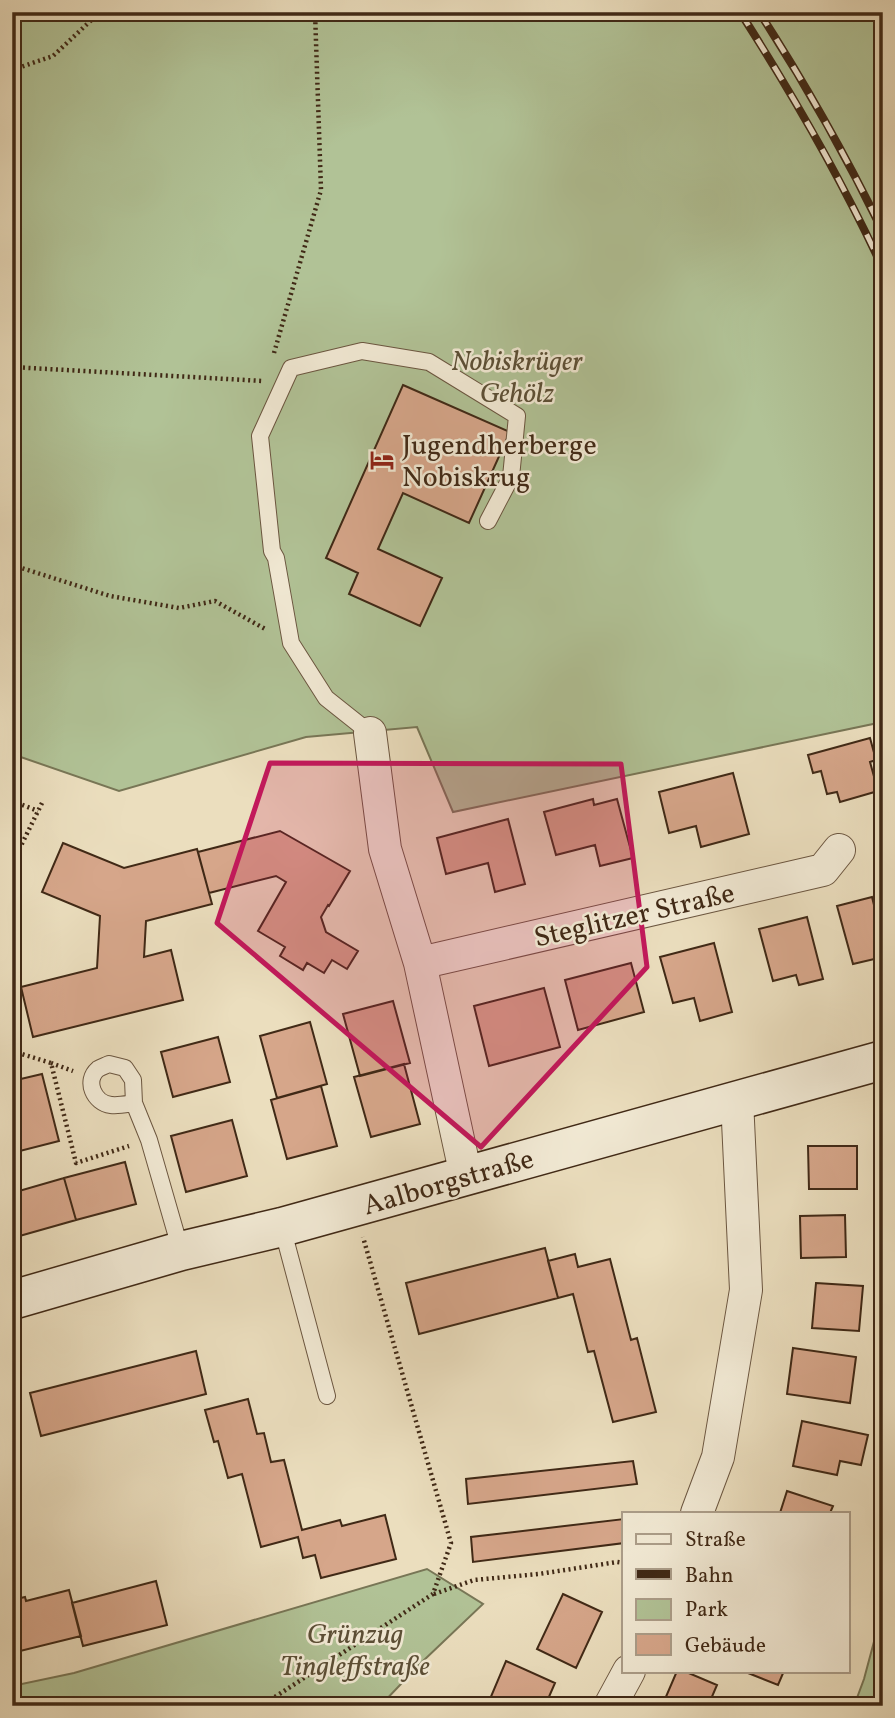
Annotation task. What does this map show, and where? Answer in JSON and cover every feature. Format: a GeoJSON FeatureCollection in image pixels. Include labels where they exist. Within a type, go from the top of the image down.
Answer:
{"type":"FeatureCollection","features":[{"type":"Feature","properties":{"kind":"street"},"geometry":{"type":"LineString","coordinates":[[370,733],[385,849],[420,963],[466,1176]]}},
{"type":"Feature","properties":{"kind":"street","name":"Steglitzer Straße"},"geometry":{"type":"LineString","coordinates":[[420,963],[823,870],[839,850]]}},
{"type":"Feature","properties":{"kind":"street","name":"Aalborgstraße"},"geometry":{"type":"LineString","coordinates":[[12,1300],[181,1251],[282,1227],[883,1060]]}},
{"type":"Feature","properties":{"kind":"street"},"geometry":{"type":"LineString","coordinates":[[698,1512],[718,1457],[746,1290],[737,1100]]}},
{"type":"Feature","properties":{"kind":"street"},"geometry":{"type":"LineString","coordinates":[[610,1706],[627,1672]]}},
{"type":"Feature","properties":{"kind":"lane"},"geometry":{"type":"LineString","coordinates":[[370,733],[326,698],[291,643],[276,558],[272,551],[260,436],[291,368],[362,351],[429,362],[517,416],[511,477],[488,521]]}},
{"type":"Feature","properties":{"kind":"lane"},"geometry":{"type":"LineString","coordinates":[[134,1103],[149,1140],[181,1251]]}},
{"type":"Feature","properties":{"kind":"lane"},"geometry":{"type":"LineString","coordinates":[[282,1227],[327,1396]]}},
{"type":"Feature","properties":{"kind":"path"},"geometry":{"type":"LineString","coordinates":[[12,69],[53,56],[100,12]]}},
{"type":"Feature","properties":{"kind":"path"},"geometry":{"type":"LineString","coordinates":[[274,356],[321,190],[315,12]]}},
{"type":"Feature","properties":{"kind":"path"},"geometry":{"type":"LineString","coordinates":[[12,367],[266,381],[262,393]]}},
{"type":"Feature","properties":{"kind":"path"},"geometry":{"type":"LineString","coordinates":[[12,565],[110,596],[179,608],[215,601],[291,643]]}},
{"type":"Feature","properties":{"kind":"path"},"geometry":{"type":"LineString","coordinates":[[12,801],[38,811]]}},
{"type":"Feature","properties":{"kind":"path"},"geometry":{"type":"LineString","coordinates":[[12,864],[42,803]]}},
{"type":"Feature","properties":{"kind":"path"},"geometry":{"type":"LineString","coordinates":[[12,1051],[51,1063],[76,1163],[149,1140]]}},
{"type":"Feature","properties":{"kind":"path"},"geometry":{"type":"LineString","coordinates":[[355,1207],[450,1543],[433,1594]]}},
{"type":"Feature","properties":{"kind":"path"},"geometry":{"type":"LineString","coordinates":[[261,1706],[433,1594],[474,1580],[622,1563]]}},
{"type":"Feature","properties":{"kind":"highlighted area"},"geometry":{"type":"Polygon","coordinates":[[[270,763],[621,764],[647,967],[481,1147],[217,923],[270,763]]]}},
{"type":"Feature","properties":{"kind":"green space","name":"Nobiskrüger Gehölz"},"geometry":{"type":"Polygon","coordinates":[[[12,12],[883,12],[883,739],[878,723],[453,812],[417,727],[306,737],[119,791],[12,754],[12,12]]]}},
{"type":"Feature","properties":{"kind":"green space","name":"Grünzug Tingleffstraße"},"geometry":{"type":"Polygon","coordinates":[[[427,1569],[483,1604],[380,1706],[12,1706],[12,1686],[74,1673],[427,1569]]]}},
{"type":"Feature","properties":{"kind":"green space"},"geometry":{"type":"Polygon","coordinates":[[[883,1608],[883,1706],[854,1706],[864,1679],[883,1608]]]}},
{"type":"Feature","properties":{"kind":"building"},"geometry":{"type":"Polygon","coordinates":[[[403,385],[510,432],[469,523],[403,493],[378,549],[442,578],[420,626],[349,594],[358,573],[326,558],[403,385]]]}},
{"type":"Feature","properties":{"kind":"building"},"geometry":{"type":"Polygon","coordinates":[[[870,738],[876,760],[870,762],[878,791],[840,802],[837,792],[827,794],[821,771],[813,773],[808,755],[870,738]]]}},
{"type":"Feature","properties":{"kind":"building"},"geometry":{"type":"Polygon","coordinates":[[[733,773],[749,834],[701,847],[696,826],[669,833],[659,792],[733,773]]]}},
{"type":"Feature","properties":{"kind":"building"},"geometry":{"type":"Polygon","coordinates":[[[593,799],[594,805],[617,799],[633,858],[600,866],[595,845],[556,855],[544,812],[593,799]]]}},
{"type":"Feature","properties":{"kind":"building"},"geometry":{"type":"Polygon","coordinates":[[[508,819],[525,884],[495,892],[488,863],[446,874],[437,838],[508,819]]]}},
{"type":"Feature","properties":{"kind":"building"},"geometry":{"type":"Polygon","coordinates":[[[280,831],[350,871],[321,917],[326,932],[358,951],[347,969],[332,960],[324,973],[307,963],[303,970],[280,956],[285,947],[258,931],[286,882],[276,876],[209,893],[198,852],[280,831]]]}},
{"type":"Feature","properties":{"kind":"building"},"geometry":{"type":"Polygon","coordinates":[[[63,843],[124,868],[197,849],[212,904],[146,921],[144,957],[171,950],[183,1000],[33,1037],[21,987],[97,968],[100,916],[42,892],[63,843]]]}},
{"type":"Feature","properties":{"kind":"building"},"geometry":{"type":"Polygon","coordinates":[[[872,897],[874,905],[883,902],[883,957],[853,964],[837,906],[872,897]]]}},
{"type":"Feature","properties":{"kind":"building"},"geometry":{"type":"Polygon","coordinates":[[[807,917],[823,979],[799,985],[796,975],[773,981],[759,929],[807,917]]]}},
{"type":"Feature","properties":{"kind":"building"},"geometry":{"type":"Polygon","coordinates":[[[714,943],[732,1012],[700,1021],[694,998],[673,1003],[660,957],[714,943]]]}},
{"type":"Feature","properties":{"kind":"building"},"geometry":{"type":"Polygon","coordinates":[[[631,963],[644,1012],[578,1030],[565,980],[631,963]]]}},
{"type":"Feature","properties":{"kind":"building"},"geometry":{"type":"Polygon","coordinates":[[[544,988],[560,1047],[489,1066],[474,1006],[544,988]]]}},
{"type":"Feature","properties":{"kind":"building"},"geometry":{"type":"Polygon","coordinates":[[[393,1001],[410,1063],[360,1076],[343,1014],[393,1001]]]}},
{"type":"Feature","properties":{"kind":"building"},"geometry":{"type":"Polygon","coordinates":[[[310,1022],[327,1084],[277,1098],[260,1036],[310,1022]]]}},
{"type":"Feature","properties":{"kind":"building"},"geometry":{"type":"Polygon","coordinates":[[[218,1037],[230,1082],[173,1097],[161,1052],[218,1037]]]}},
{"type":"Feature","properties":{"kind":"building"},"geometry":{"type":"Polygon","coordinates":[[[404,1064],[420,1124],[371,1137],[354,1077],[404,1064]]]}},
{"type":"Feature","properties":{"kind":"building"},"geometry":{"type":"Polygon","coordinates":[[[42,1074],[59,1141],[12,1153],[12,1081],[42,1074]]]}},
{"type":"Feature","properties":{"kind":"building"},"geometry":{"type":"Polygon","coordinates":[[[321,1086],[337,1146],[287,1159],[271,1100],[321,1086]]]}},
{"type":"Feature","properties":{"kind":"building"},"geometry":{"type":"Polygon","coordinates":[[[232,1120],[247,1176],[186,1192],[171,1136],[232,1120]]]}},
{"type":"Feature","properties":{"kind":"building"},"geometry":{"type":"Polygon","coordinates":[[[808,1146],[857,1146],[857,1189],[809,1189],[808,1146]]]}},
{"type":"Feature","properties":{"kind":"building"},"geometry":{"type":"Polygon","coordinates":[[[125,1162],[136,1204],[76,1220],[64,1178],[125,1162]]]}},
{"type":"Feature","properties":{"kind":"building"},"geometry":{"type":"Polygon","coordinates":[[[64,1178],[76,1220],[16,1237],[12,1224],[12,1193],[64,1178]]]}},
{"type":"Feature","properties":{"kind":"building"},"geometry":{"type":"Polygon","coordinates":[[[845,1215],[846,1257],[801,1258],[800,1216],[845,1215]]]}},
{"type":"Feature","properties":{"kind":"building"},"geometry":{"type":"Polygon","coordinates":[[[545,1248],[558,1298],[419,1334],[406,1283],[545,1248]]]}},
{"type":"Feature","properties":{"kind":"building"},"geometry":{"type":"Polygon","coordinates":[[[575,1254],[578,1267],[610,1259],[631,1340],[637,1338],[656,1412],[613,1422],[594,1351],[588,1352],[573,1294],[558,1298],[548,1261],[575,1254]]]}},
{"type":"Feature","properties":{"kind":"building"},"geometry":{"type":"Polygon","coordinates":[[[816,1283],[863,1286],[859,1331],[812,1328],[816,1283]]]}},
{"type":"Feature","properties":{"kind":"building"},"geometry":{"type":"Polygon","coordinates":[[[793,1348],[856,1357],[850,1403],[787,1394],[793,1348]]]}},
{"type":"Feature","properties":{"kind":"building"},"geometry":{"type":"Polygon","coordinates":[[[196,1351],[206,1394],[41,1436],[30,1393],[196,1351]]]}},
{"type":"Feature","properties":{"kind":"building"},"geometry":{"type":"Polygon","coordinates":[[[248,1399],[257,1434],[264,1433],[271,1462],[284,1460],[302,1530],[340,1520],[342,1526],[385,1515],[396,1559],[321,1578],[315,1555],[303,1558],[298,1537],[261,1547],[242,1474],[228,1478],[218,1441],[214,1442],[205,1410],[248,1399]]]}},
{"type":"Feature","properties":{"kind":"building"},"geometry":{"type":"Polygon","coordinates":[[[802,1421],[868,1435],[861,1465],[840,1461],[837,1475],[793,1466],[802,1421]]]}},
{"type":"Feature","properties":{"kind":"building"},"geometry":{"type":"Polygon","coordinates":[[[633,1461],[637,1484],[468,1504],[466,1479],[633,1461]]]}},
{"type":"Feature","properties":{"kind":"building"},"geometry":{"type":"Polygon","coordinates":[[[787,1491],[833,1506],[830,1512],[780,1512],[787,1491]]]}},
{"type":"Feature","properties":{"kind":"building"},"geometry":{"type":"Polygon","coordinates":[[[622,1519],[622,1543],[473,1562],[471,1537],[622,1519]]]}},
{"type":"Feature","properties":{"kind":"building"},"geometry":{"type":"Polygon","coordinates":[[[156,1581],[167,1625],[83,1646],[72,1603],[156,1581]]]}},
{"type":"Feature","properties":{"kind":"building"},"geometry":{"type":"Polygon","coordinates":[[[69,1590],[81,1636],[12,1653],[12,1600],[25,1597],[26,1601],[69,1590]]]}},
{"type":"Feature","properties":{"kind":"building"},"geometry":{"type":"Polygon","coordinates":[[[563,1594],[602,1612],[576,1668],[537,1649],[563,1594]]]}},
{"type":"Feature","properties":{"kind":"building"},"geometry":{"type":"Polygon","coordinates":[[[506,1661],[555,1683],[545,1706],[487,1706],[506,1661]]]}},
{"type":"Feature","properties":{"kind":"building"},"geometry":{"type":"Polygon","coordinates":[[[677,1672],[686,1672],[717,1685],[708,1706],[662,1706],[677,1672]]]}},
{"type":"Feature","properties":{"kind":"building"},"geometry":{"type":"Polygon","coordinates":[[[746,1672],[784,1672],[778,1685],[746,1672]]]}},
{"type":"Feature","properties":{"kind":"railway"},"geometry":{"type":"LineString","coordinates":[[740,12],[816,138],[883,269]]}},
{"type":"Feature","properties":{"kind":"railway"},"geometry":{"type":"LineString","coordinates":[[759,12],[824,120],[883,232]]}},
{"type":"Feature","properties":{"kind":"place","name":"Jugendherberge Nobiskrug"},"geometry":{"type":"Point","coordinates":[382,460]}}]}
